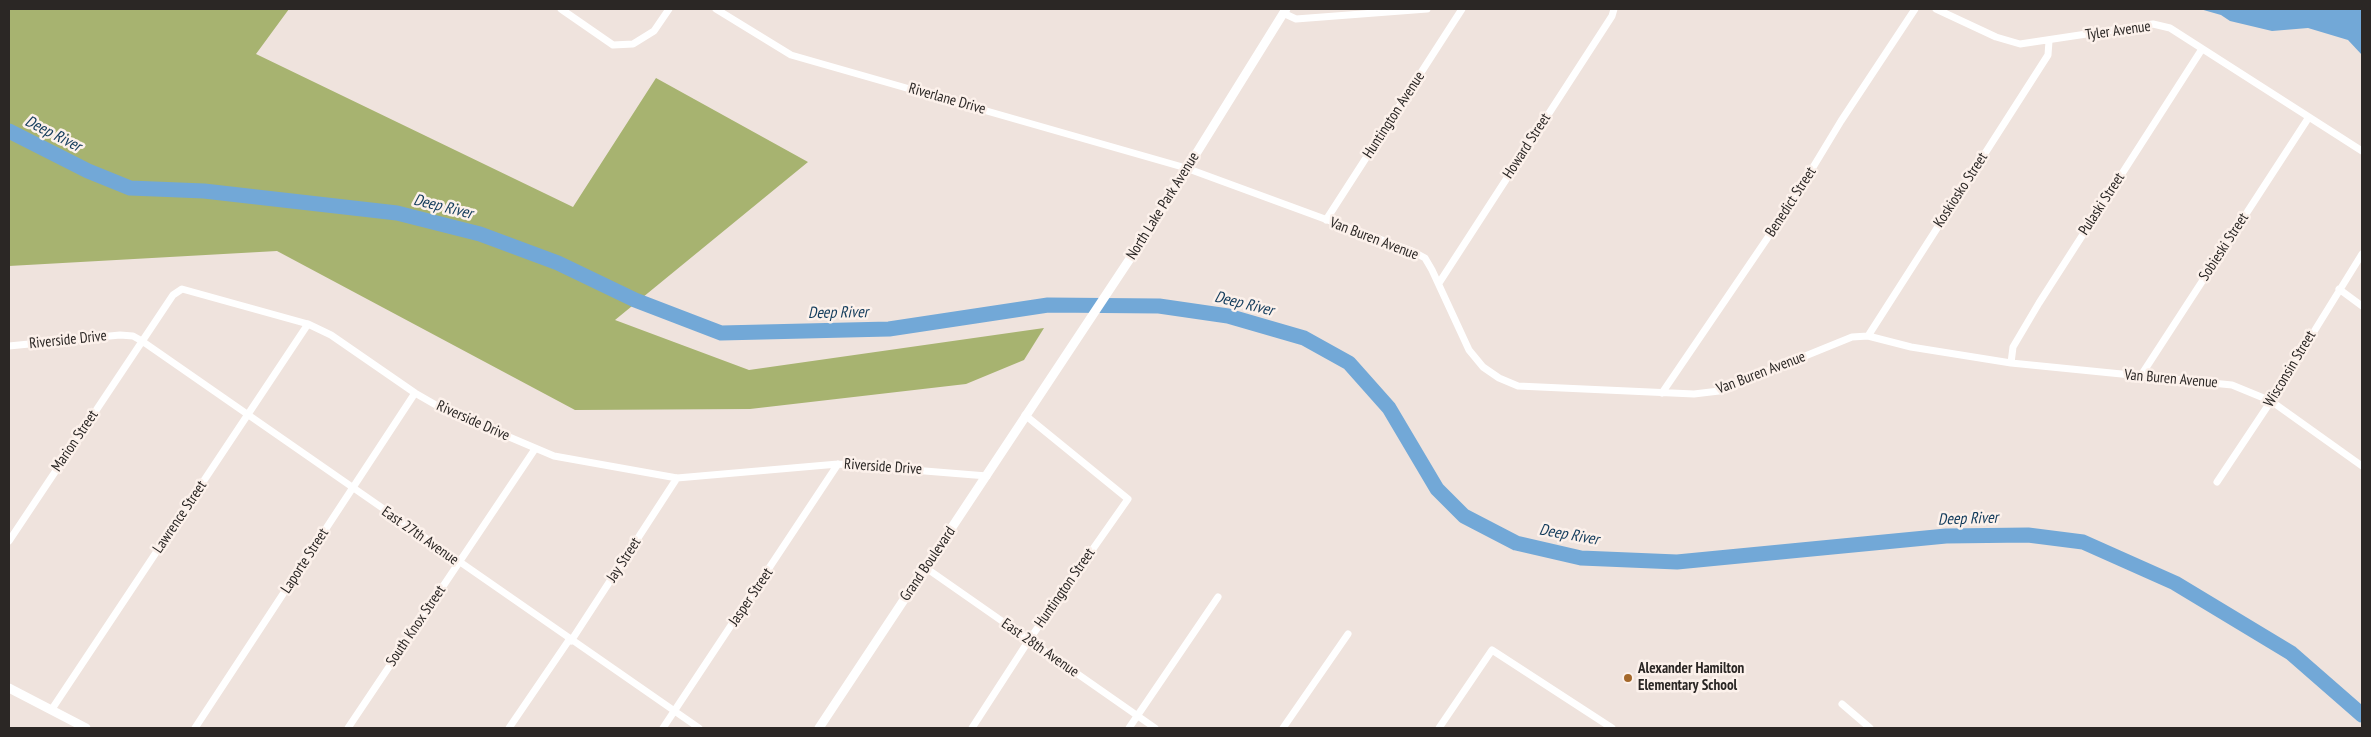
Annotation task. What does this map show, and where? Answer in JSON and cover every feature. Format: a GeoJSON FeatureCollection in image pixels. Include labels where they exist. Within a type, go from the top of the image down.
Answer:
{"type":"FeatureCollection","features":[{"type":"Feature","properties":{"kind":"street"},"geometry":{"type":"LineString","coordinates":[[561,9],[613,45],[633,44],[654,31],[669,9]]}},
{"type":"Feature","properties":{"kind":"street","name":"Riverlane Drive"},"geometry":{"type":"LineString","coordinates":[[716,9],[791,55],[1186,168]]}},
{"type":"Feature","properties":{"kind":"street"},"geometry":{"type":"LineString","coordinates":[[1285,11],[1296,19],[1427,9]]}},
{"type":"Feature","properties":{"kind":"street","name":"Huntington Avenue"},"geometry":{"type":"LineString","coordinates":[[1326,220],[1462,9]]}},
{"type":"Feature","properties":{"kind":"street","name":"Howard Street"},"geometry":{"type":"LineString","coordinates":[[1439,283],[1612,16],[1614,9]]}},
{"type":"Feature","properties":{"kind":"street","name":"Benedict Street"},"geometry":{"type":"LineString","coordinates":[[1662,393],[1792,202],[1841,121],[1915,9]]}},
{"type":"Feature","properties":{"kind":"street","name":"Tyler Avenue"},"geometry":{"type":"LineString","coordinates":[[1936,9],[1996,37],[2020,44],[2153,24],[2170,28],[2362,151]]}},
{"type":"Feature","properties":{"kind":"street","name":"North Lake Park Avenue"},"geometry":{"type":"LineString","coordinates":[[1036,400],[1144,236],[1285,11]]}},
{"type":"Feature","properties":{"kind":"street","name":"Koskiosko Street"},"geometry":{"type":"LineString","coordinates":[[1868,336],[2048,55],[2049,41]]}},
{"type":"Feature","properties":{"kind":"street","name":"Pulaski Street"},"geometry":{"type":"LineString","coordinates":[[2011,363],[2013,347],[2038,303],[2202,49]]}},
{"type":"Feature","properties":{"kind":"street","name":"Sobieski Street"},"geometry":{"type":"LineString","coordinates":[[2140,377],[2309,117]]}},
{"type":"Feature","properties":{"kind":"street","name":"Van Buren Avenue"},"geometry":{"type":"LineString","coordinates":[[1186,168],[1412,251],[1424,258],[1439,283],[1469,350],[1483,367],[1499,378],[1518,386],[1694,394],[1719,391],[1852,337],[1868,336],[1911,347],[2011,363],[2232,385],[2271,402],[2362,466]]}},
{"type":"Feature","properties":{"kind":"street","name":"Wisconsin Street"},"geometry":{"type":"LineString","coordinates":[[2217,482],[2271,402],[2362,254]]}},
{"type":"Feature","properties":{"kind":"street","name":"Riverside Drive"},"geometry":{"type":"LineString","coordinates":[[9,346],[120,335],[133,336],[142,341],[173,294],[182,289],[308,324],[331,335],[415,393],[468,420],[536,449],[584,463],[676,478],[838,464],[986,476]]}},
{"type":"Feature","properties":{"kind":"street"},"geometry":{"type":"LineString","coordinates":[[2339,289],[2362,306]]}},
{"type":"Feature","properties":{"kind":"street","name":"Lawrence Street"},"geometry":{"type":"LineString","coordinates":[[52,709],[308,324]]}},
{"type":"Feature","properties":{"kind":"street","name":"East 27th Avenue"},"geometry":{"type":"LineString","coordinates":[[142,341],[699,728]]}},
{"type":"Feature","properties":{"kind":"street","name":"Marion Street"},"geometry":{"type":"LineString","coordinates":[[9,541],[142,341]]}},
{"type":"Feature","properties":{"kind":"street","name":"Laporte Street"},"geometry":{"type":"LineString","coordinates":[[195,728],[415,393]]}},
{"type":"Feature","properties":{"kind":"street","name":"Grand Boulevard"},"geometry":{"type":"LineString","coordinates":[[819,728],[1036,400]]}},
{"type":"Feature","properties":{"kind":"street","name":"Huntington Street"},"geometry":{"type":"LineString","coordinates":[[972,728],[1028,640],[1128,499],[1025,415]]}},
{"type":"Feature","properties":{"kind":"street","name":"South Knox Street"},"geometry":{"type":"LineString","coordinates":[[348,728],[458,562],[536,449]]}},
{"type":"Feature","properties":{"kind":"street","name":"Jasper Street"},"geometry":{"type":"LineString","coordinates":[[663,728],[838,464]]}},
{"type":"Feature","properties":{"kind":"street","name":"Jay Street"},"geometry":{"type":"LineString","coordinates":[[509,728],[570,640],[676,478]]}},
{"type":"Feature","properties":{"kind":"street","name":"East 28th Avenue"},"geometry":{"type":"LineString","coordinates":[[926,568],[1155,728]]}},
{"type":"Feature","properties":{"kind":"street"},"geometry":{"type":"LineString","coordinates":[[1129,728],[1218,597]]}},
{"type":"Feature","properties":{"kind":"street"},"geometry":{"type":"LineString","coordinates":[[1283,728],[1348,634]]}},
{"type":"Feature","properties":{"kind":"street"},"geometry":{"type":"LineString","coordinates":[[1439,728],[1492,650],[1612,728]]}},
{"type":"Feature","properties":{"kind":"street"},"geometry":{"type":"LineString","coordinates":[[9,688],[86,728]]}},
{"type":"Feature","properties":{"kind":"street"},"geometry":{"type":"LineString","coordinates":[[1842,704],[1870,728]]}},
{"type":"Feature","properties":{"kind":"street"},"geometry":{"type":"LineString","coordinates":[[1596,728],[1601,721]]}},
{"type":"Feature","properties":{"kind":"green space"},"geometry":{"type":"Polygon","coordinates":[[[9,9],[289,9],[256,54],[573,207],[656,78],[808,162],[615,320],[749,370],[1044,328],[1024,360],[966,384],[750,409],[575,410],[277,251],[9,266],[9,9]]]}},
{"type":"Feature","properties":{"kind":"water"},"geometry":{"type":"Polygon","coordinates":[[[2200,9],[2362,9],[2362,55],[2348,40],[2308,28],[2272,31],[2230,21],[2221,15],[2200,9]]]}},
{"type":"Feature","properties":{"kind":"waterway","name":"Deep River"},"geometry":{"type":"LineString","coordinates":[[9,131],[88,171],[130,188],[204,191],[397,213],[480,234],[558,263],[635,300],[721,333],[889,329],[1048,305],[1159,306],[1228,316],[1304,338],[1349,363],[1389,408],[1437,489],[1464,516],[1516,543],[1581,558],[1677,562],[1946,536],[2028,535],[2083,542],[2175,583],[2291,653],[2362,715]]}},
{"type":"Feature","properties":{"kind":"place","name":"Alexander Hamilton Elementary School"},"geometry":{"type":"Point","coordinates":[1628,678]}}]}
